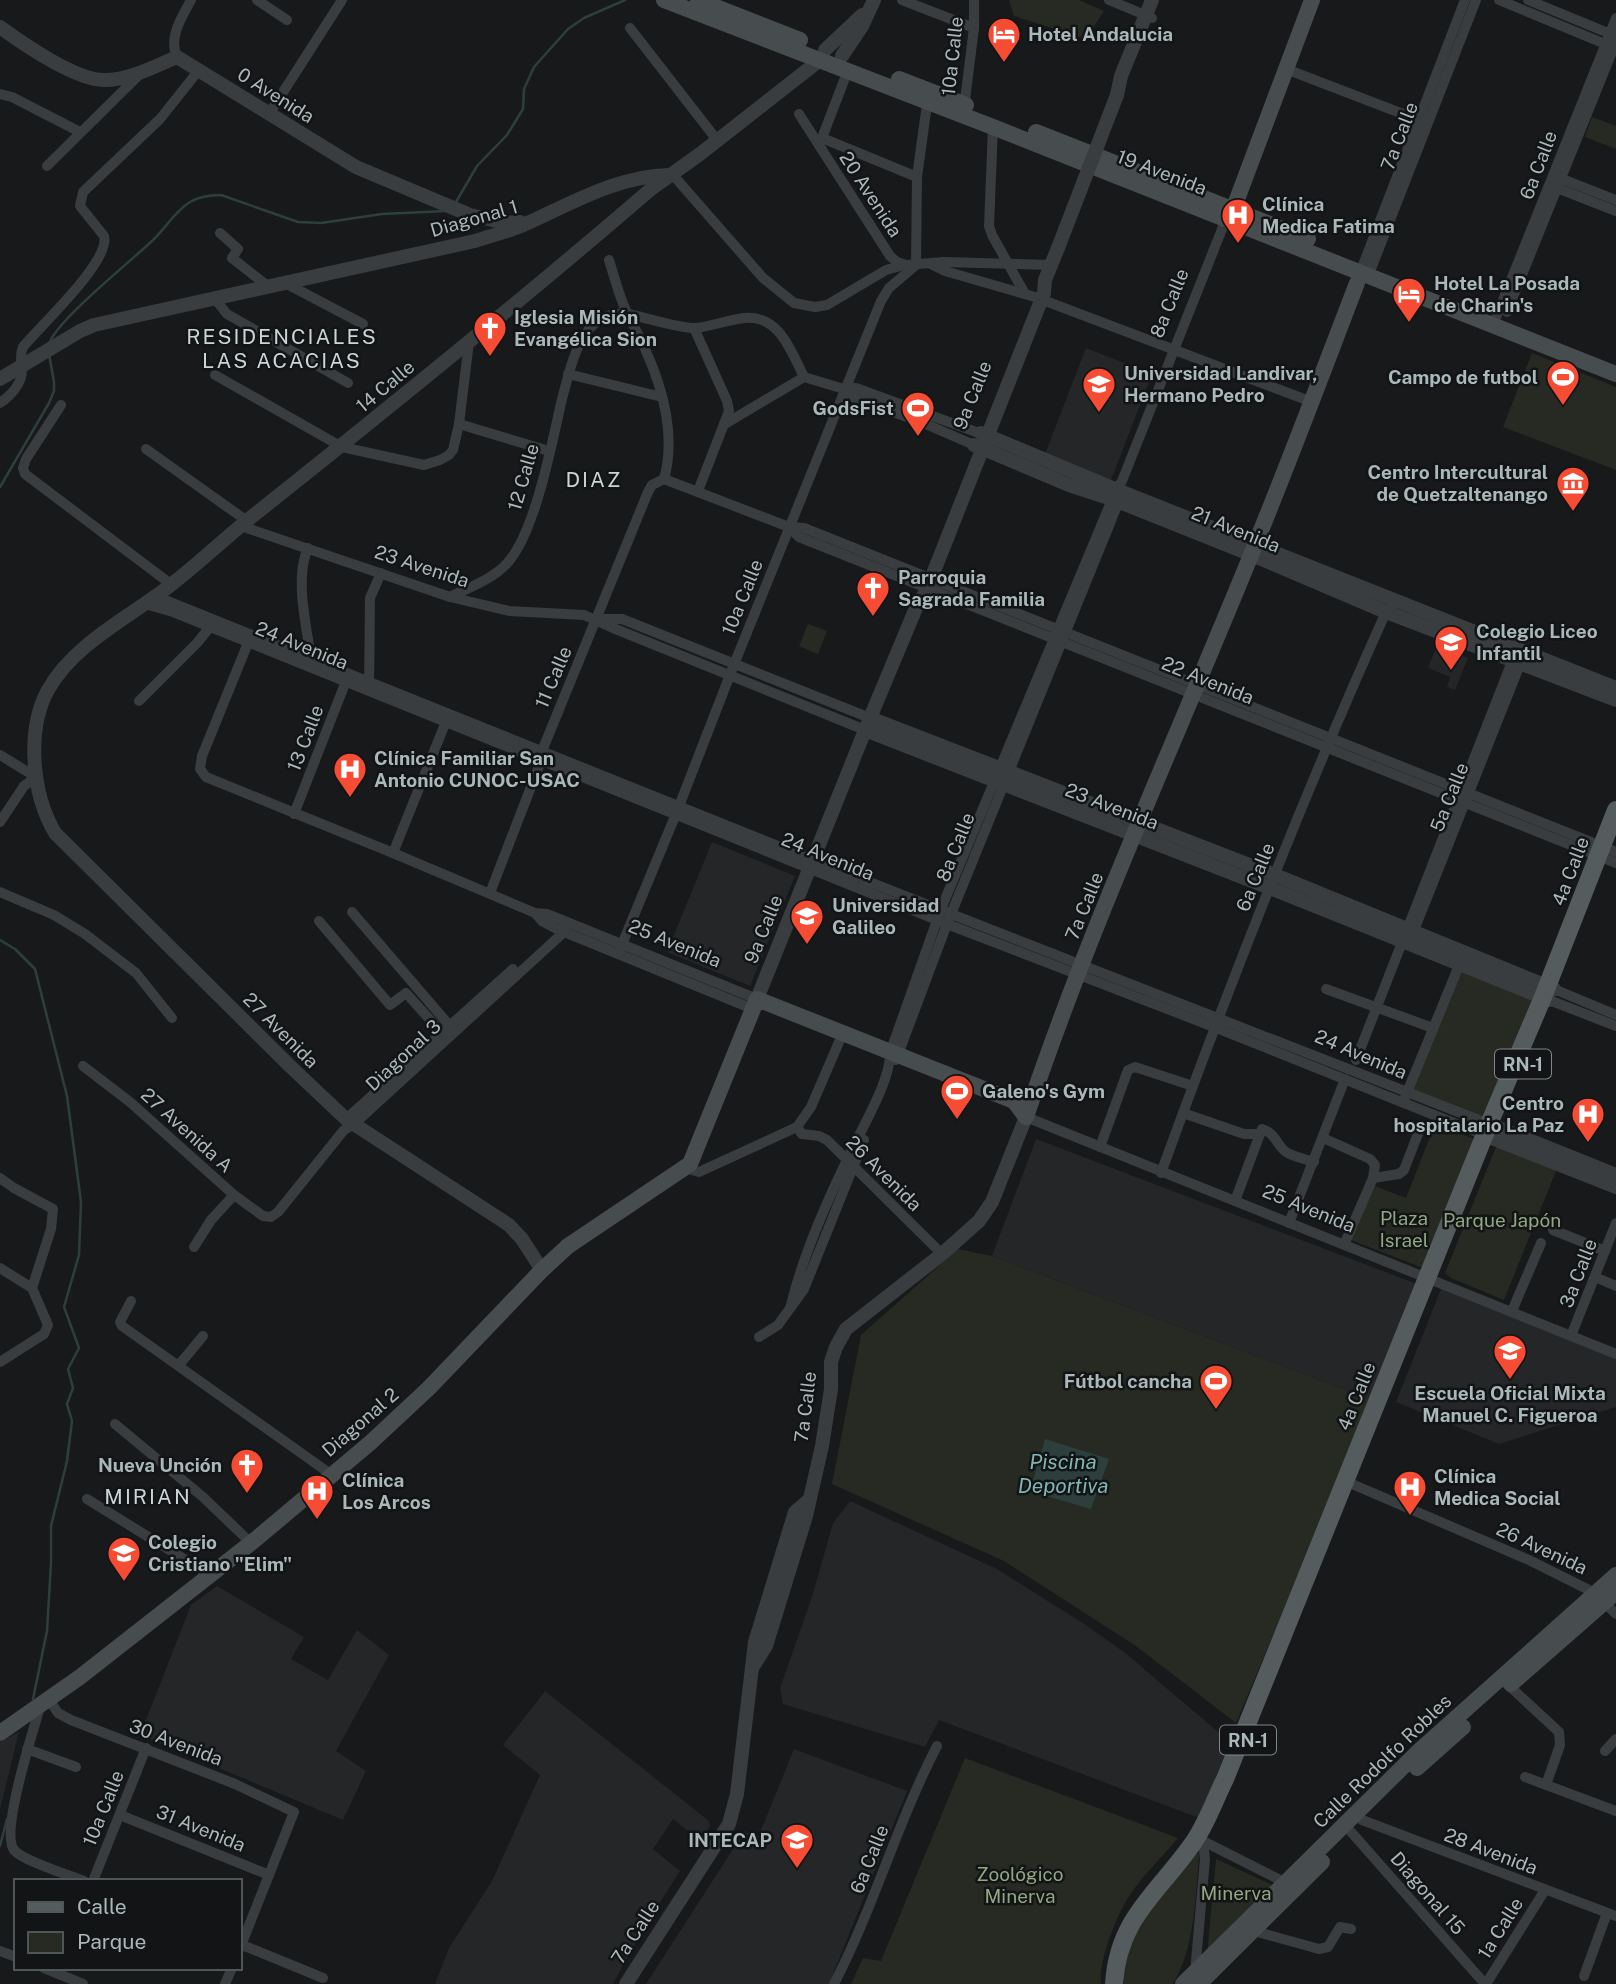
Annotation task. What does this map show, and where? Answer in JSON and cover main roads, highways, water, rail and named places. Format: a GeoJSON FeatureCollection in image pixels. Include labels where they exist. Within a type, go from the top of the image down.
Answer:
{"type":"FeatureCollection","features":[{"type":"Feature","properties":{"kind":"main road","name":"19 Avenida"},"geometry":{"type":"LineString","coordinates":[[664,0],[845,63],[1230,215],[1364,271],[1616,362]]}},
{"type":"Feature","properties":{"kind":"main road","name":"19 Avenida"},"geometry":{"type":"LineString","coordinates":[[698,0],[823,55]]}},
{"type":"Feature","properties":{"kind":"main road","name":"8a Calle"},"geometry":{"type":"LineString","coordinates":[[1230,215],[1312,0]]}},
{"type":"Feature","properties":{"kind":"main road","name":"19 Avenida"},"geometry":{"type":"LineString","coordinates":[[963,109],[993,127],[1230,215]]}},
{"type":"Feature","properties":{"kind":"main road","name":"7a Calle"},"geometry":{"type":"LineString","coordinates":[[1026,1117],[1080,970],[1194,688],[1254,550],[1364,271]]}},
{"type":"Feature","properties":{"kind":"main road","name":"19 Avenida"},"geometry":{"type":"LineString","coordinates":[[1499,321],[1616,374]]}},
{"type":"Feature","properties":{"kind":"main road","name":"4a Calle"},"geometry":{"type":"LineString","coordinates":[[1121,1984],[1122,1965],[1139,1920],[1200,1840],[1240,1760],[1490,1130],[1609,852],[1616,810]]}},
{"type":"Feature","properties":{"kind":"main road","name":"25 Avenida"},"geometry":{"type":"LineString","coordinates":[[755,1004],[839,1042],[1014,1101],[1026,1117]]}},
{"type":"Feature","properties":{"kind":"main road","name":"25 Avenida"},"geometry":{"type":"LineString","coordinates":[[755,1004],[893,1059]]}},
{"type":"Feature","properties":{"kind":"main road","name":"9a Calle"},"geometry":{"type":"LineString","coordinates":[[598,1225],[685,1168],[696,1150],[755,1004]]}},
{"type":"Feature","properties":{"kind":"main road","name":"Diagonal 2"},"geometry":{"type":"LineString","coordinates":[[0,1733],[45,1704],[210,1575],[370,1443],[429,1388],[542,1270],[568,1246],[598,1225]]}},
{"type":"Feature","properties":{"kind":"main road","name":"Calle Rodolfo Robles"},"geometry":{"type":"LineString","coordinates":[[1193,1980],[1353,1823],[1505,1682],[1605,1596],[1616,1576]]}},
{"type":"Feature","properties":{"kind":"main road","name":"4a Calle"},"geometry":{"type":"LineString","coordinates":[[1114,1984],[1120,1947],[1136,1913],[1200,1840]]}},
{"type":"Feature","properties":{"kind":"main road","name":"Calle Rodolfo Robles"},"geometry":{"type":"LineString","coordinates":[[1193,1980],[1254,1931],[1291,1886]]}},
{"type":"Feature","properties":{"kind":"water","name":"Piscina Deportiva"},"geometry":{"type":"Polygon","coordinates":[[[1045,1439],[1109,1459],[1091,1509],[1030,1491],[1045,1439]]]}},
{"type":"Feature","properties":{"kind":"waterway"},"geometry":{"type":"LineString","coordinates":[[456,202],[477,166],[507,135],[523,109],[524,89],[534,67],[568,29],[584,18],[625,0]]}},
{"type":"Feature","properties":{"kind":"waterway"},"geometry":{"type":"LineString","coordinates":[[49,344],[79,307],[152,241],[180,210],[198,198],[221,195],[298,222],[321,223],[382,214],[446,211]]}},
{"type":"Feature","properties":{"kind":"waterway"},"geometry":{"type":"LineString","coordinates":[[0,487],[54,391],[49,354]]}},
{"type":"Feature","properties":{"kind":"waterway"},"geometry":{"type":"LineString","coordinates":[[0,940],[15,949],[35,969],[67,1096],[81,1202],[79,1255],[64,1307],[79,1348],[68,1369],[73,1388],[67,1404],[72,1421],[67,1461],[51,1526],[47,1631],[33,1699]]}},
{"type":"Feature","properties":{"kind":"waterway"},"geometry":{"type":"LineString","coordinates":[[0,1846],[7,1819]]}},
{"type":"Feature","properties":{"kind":"place","name":"Hotel Andalucia"},"geometry":{"type":"Point","coordinates":[1004,64]}},
{"type":"Feature","properties":{"kind":"place","name":"Clínica Medica Fatima"},"geometry":{"type":"Point","coordinates":[1238,245]}},
{"type":"Feature","properties":{"kind":"place","name":"Hotel La Posada de Charin's"},"geometry":{"type":"Point","coordinates":[1409,324]}},
{"type":"Feature","properties":{"kind":"place","name":"Iglesia Misión Evangélica Sion"},"geometry":{"type":"Point","coordinates":[490,358]}},
{"type":"Feature","properties":{"kind":"place","name":"Campo de futbol"},"geometry":{"type":"Point","coordinates":[1563,407]}},
{"type":"Feature","properties":{"kind":"place","name":"Universidad Landivar, Hermano Pedro"},"geometry":{"type":"Point","coordinates":[1099,414]}},
{"type":"Feature","properties":{"kind":"place","name":"GodsFist"},"geometry":{"type":"Point","coordinates":[918,438]}},
{"type":"Feature","properties":{"kind":"place","name":"Centro Intercultural de Quetzaltenango"},"geometry":{"type":"Point","coordinates":[1573,513]}},
{"type":"Feature","properties":{"kind":"place","name":"Parroquia Sagrada Familia"},"geometry":{"type":"Point","coordinates":[873,618]}},
{"type":"Feature","properties":{"kind":"place","name":"Colegio Liceo Infantil"},"geometry":{"type":"Point","coordinates":[1451,672]}},
{"type":"Feature","properties":{"kind":"place","name":"Clínica Familiar San Antonio CUNOC-USAC"},"geometry":{"type":"Point","coordinates":[350,799]}},
{"type":"Feature","properties":{"kind":"place","name":"Universidad Galileo"},"geometry":{"type":"Point","coordinates":[807,946]}},
{"type":"Feature","properties":{"kind":"place","name":"Galeno's Gym"},"geometry":{"type":"Point","coordinates":[957,1121]}},
{"type":"Feature","properties":{"kind":"place","name":"Centro hospitalario La Paz"},"geometry":{"type":"Point","coordinates":[1588,1144]}},
{"type":"Feature","properties":{"kind":"place","name":"Escuela Oficial Mixta Manuel C. Figueroa"},"geometry":{"type":"Point","coordinates":[1510,1381]}},
{"type":"Feature","properties":{"kind":"place","name":"Fútbol cancha"},"geometry":{"type":"Point","coordinates":[1216,1411]}},
{"type":"Feature","properties":{"kind":"place","name":"Nueva Unción"},"geometry":{"type":"Point","coordinates":[247,1495]}},
{"type":"Feature","properties":{"kind":"place","name":"Clínica Medica Social"},"geometry":{"type":"Point","coordinates":[1410,1517]}},
{"type":"Feature","properties":{"kind":"place","name":"Clínica Los Arcos"},"geometry":{"type":"Point","coordinates":[317,1521]}},
{"type":"Feature","properties":{"kind":"place","name":"Colegio Cristiano \"Elim\""},"geometry":{"type":"Point","coordinates":[124,1583]}},
{"type":"Feature","properties":{"kind":"place","name":"INTECAP"},"geometry":{"type":"Point","coordinates":[797,1870]}},
{"type":"Feature","properties":{"kind":"district","name":"RESIDENCIALES LAS ACACIAS"},"geometry":{"type":"Point","coordinates":[282,348]}},
{"type":"Feature","properties":{"kind":"district","name":"DIAZ"},"geometry":{"type":"Point","coordinates":[594,479]}},
{"type":"Feature","properties":{"kind":"district","name":"MIRIAN"},"geometry":{"type":"Point","coordinates":[148,1496]}},
{"type":"Feature","properties":{"kind":"park label","name":"Parque Japón"},"geometry":{"type":"Point","coordinates":[1502,1220]}},
{"type":"Feature","properties":{"kind":"park label","name":"Plaza Israel"},"geometry":{"type":"Point","coordinates":[1404,1229]}},
{"type":"Feature","properties":{"kind":"park label","name":"Zoológico Minerva"},"geometry":{"type":"Point","coordinates":[1020,1885]}},
{"type":"Feature","properties":{"kind":"park label","name":"Minerva"},"geometry":{"type":"Point","coordinates":[1236,1893]}}]}
